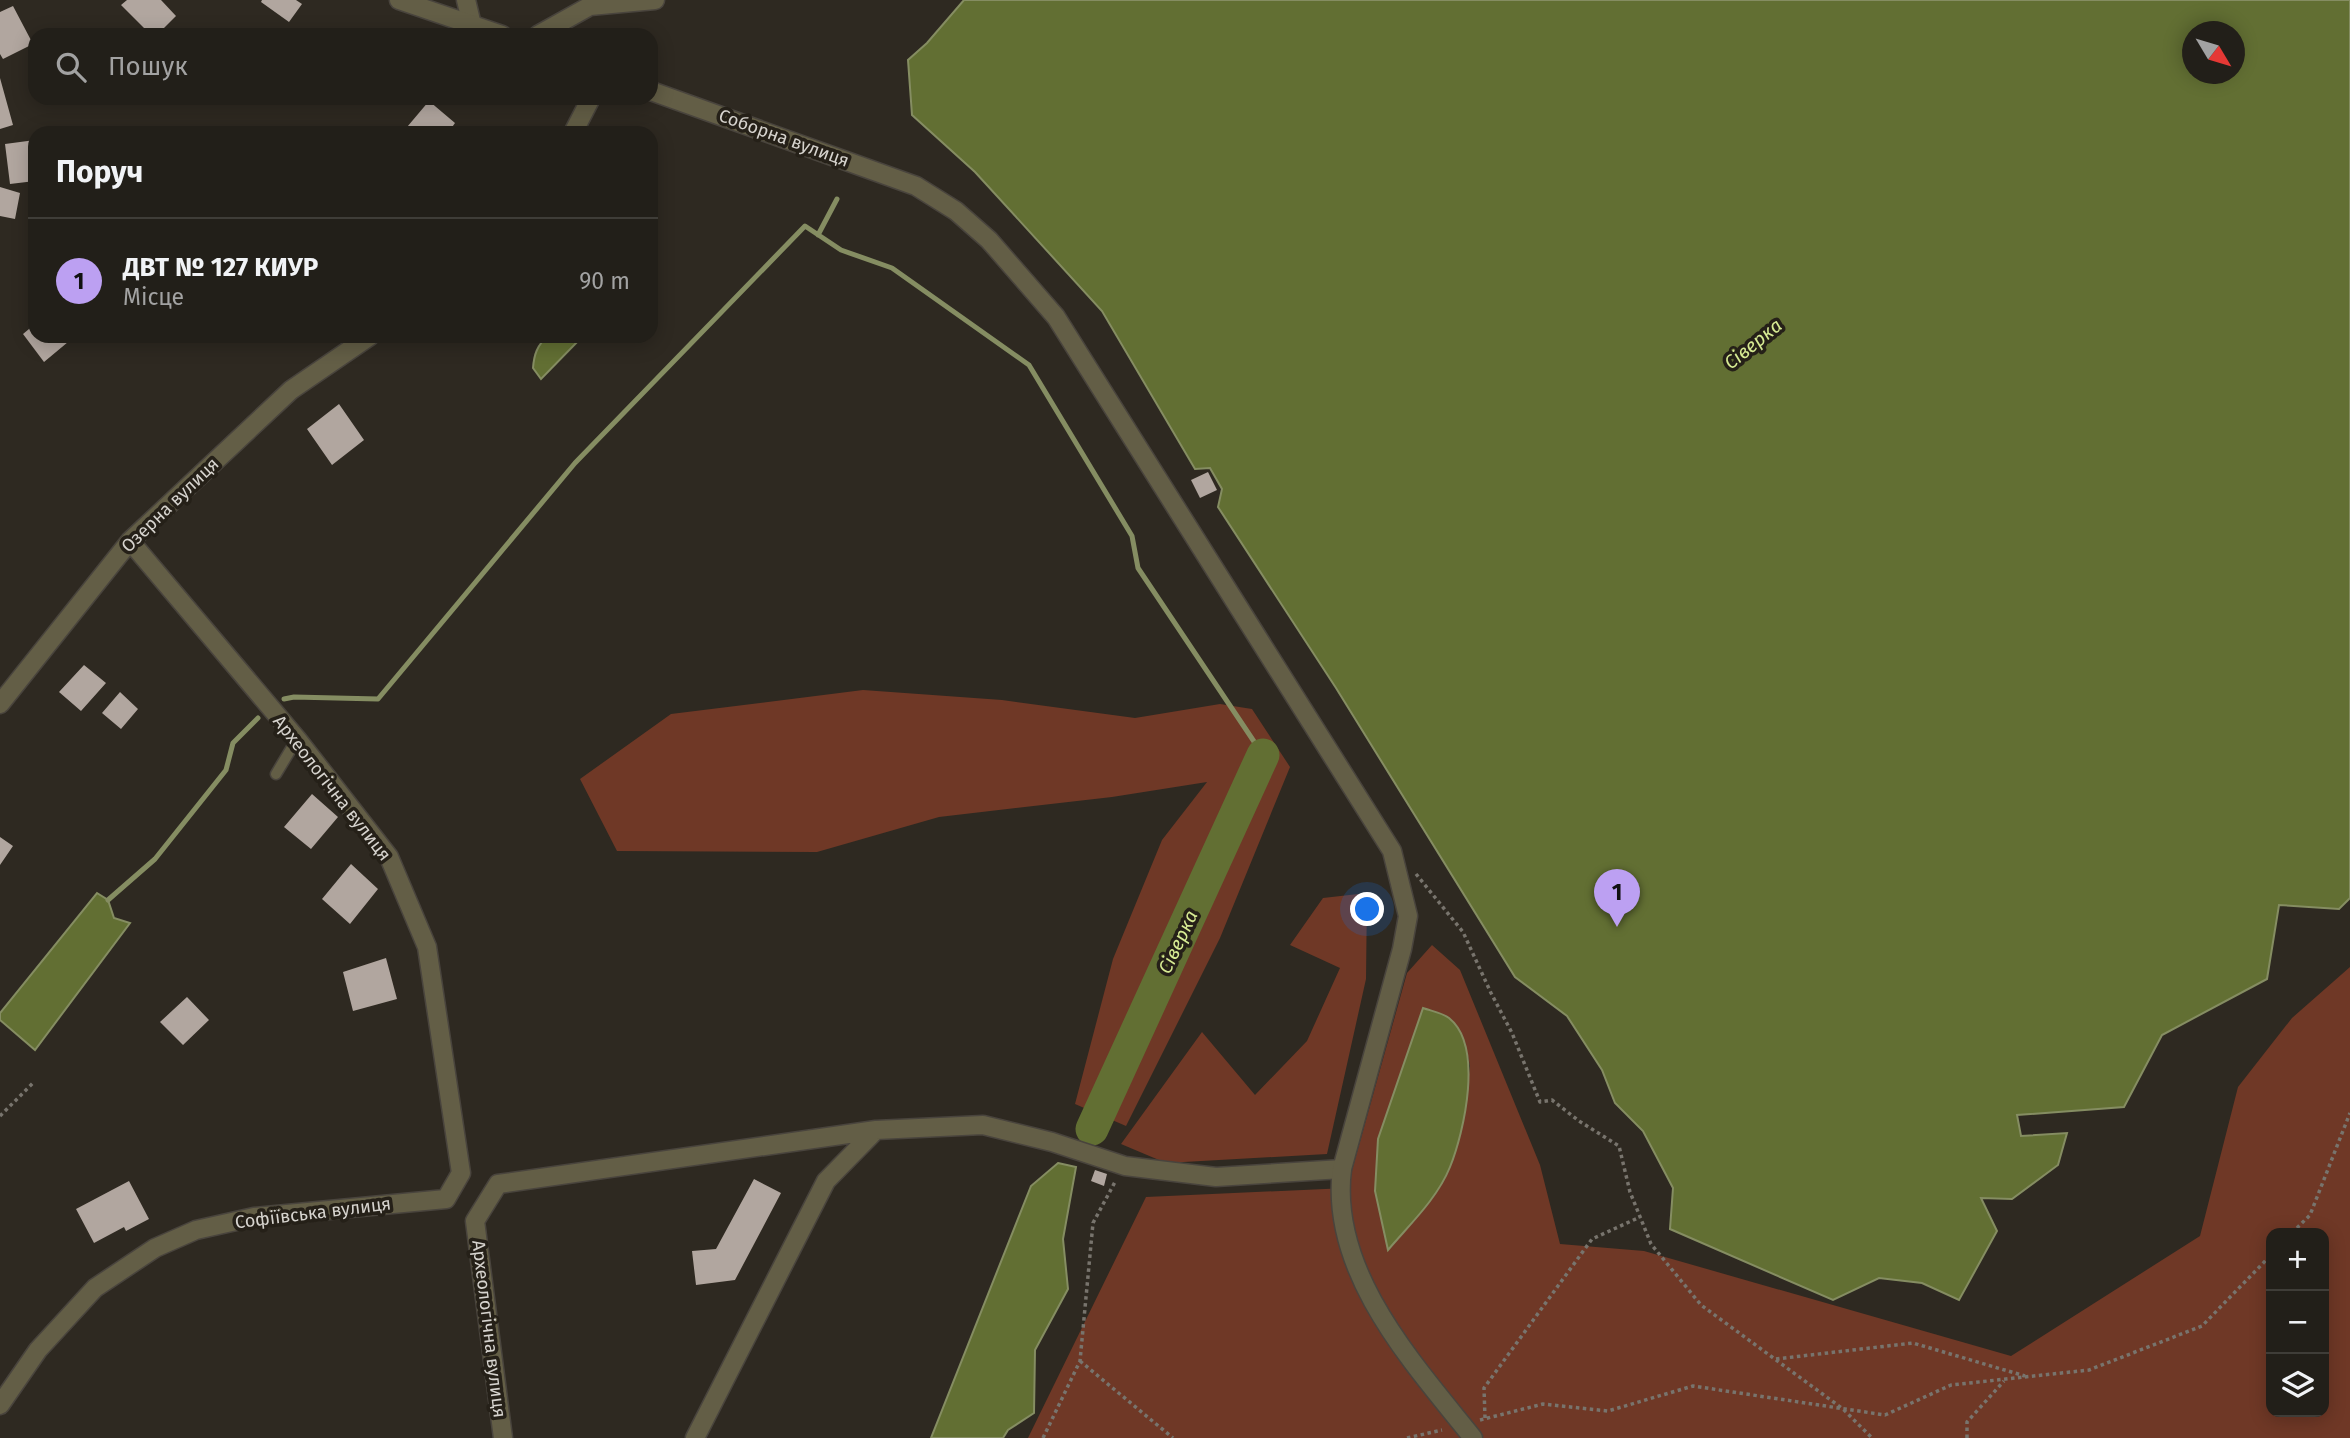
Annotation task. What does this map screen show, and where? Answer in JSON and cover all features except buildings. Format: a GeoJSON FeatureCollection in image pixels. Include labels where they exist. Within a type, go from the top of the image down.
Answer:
{"type":"FeatureCollection","features":[{"type":"Feature","properties":{"kind":"street"},"geometry":{"type":"LineString","coordinates":[[399,0],[481,28]]}},
{"type":"Feature","properties":{"kind":"street"},"geometry":{"type":"LineString","coordinates":[[466,0],[472,25]]}},
{"type":"Feature","properties":{"kind":"street"},"geometry":{"type":"LineString","coordinates":[[551,28],[590,6],[655,0]]}},
{"type":"Feature","properties":{"kind":"street","name":"Соборна вулиця"},"geometry":{"type":"LineString","coordinates":[[658,94],[916,186],[956,211],[989,240],[1056,317],[1392,851],[1408,916],[1402,950],[1342,1169],[1340,1188],[1347,1239],[1371,1300],[1403,1350],[1468,1431]]}},
{"type":"Feature","properties":{"kind":"street"},"geometry":{"type":"LineString","coordinates":[[577,126],[587,105]]}},
{"type":"Feature","properties":{"kind":"street","name":"Озерна вулиця"},"geometry":{"type":"LineString","coordinates":[[0,705],[130,541],[291,390],[360,343]]}},
{"type":"Feature","properties":{"kind":"street","name":"Археологічна вулиця"},"geometry":{"type":"LineString","coordinates":[[130,541],[297,739],[389,856],[427,947],[461,1173],[446,1199]]}},
{"type":"Feature","properties":{"kind":"street"},"geometry":{"type":"LineString","coordinates":[[695,1438],[826,1181],[876,1130],[983,1125],[1052,1142],[1125,1166],[1216,1177],[1342,1169]]}},
{"type":"Feature","properties":{"kind":"street","name":"Археологічна вулиця"},"geometry":{"type":"LineString","coordinates":[[503,1438],[475,1221],[498,1184],[876,1130]]}},
{"type":"Feature","properties":{"kind":"street","name":"Софіївська вулиця"},"geometry":{"type":"LineString","coordinates":[[0,1405],[38,1350],[95,1288],[155,1248],[197,1230],[254,1217],[446,1199]]}},
{"type":"Feature","properties":{"kind":"lane"},"geometry":{"type":"LineString","coordinates":[[276,774],[297,739]]}},
{"type":"Feature","properties":{"kind":"path"},"geometry":{"type":"LineString","coordinates":[[1392,851],[1423,881],[1463,932],[1490,993],[1512,1033],[1540,1102],[1552,1100],[1619,1146],[1630,1192],[1651,1244],[1701,1305],[1843,1409],[1872,1438]]}},
{"type":"Feature","properties":{"kind":"path"},"geometry":{"type":"LineString","coordinates":[[0,1116],[34,1082]]}},
{"type":"Feature","properties":{"kind":"path"},"geometry":{"type":"LineString","coordinates":[[2297,1228],[2310,1215],[2350,1113]]}},
{"type":"Feature","properties":{"kind":"path"},"geometry":{"type":"LineString","coordinates":[[1043,1438],[1080,1362],[1093,1223],[1125,1166]]}},
{"type":"Feature","properties":{"kind":"path"},"geometry":{"type":"LineString","coordinates":[[1485,1419],[1484,1388],[1592,1239],[1640,1217]]}},
{"type":"Feature","properties":{"kind":"path"},"geometry":{"type":"LineString","coordinates":[[1407,1438],[1468,1431],[1485,1419],[1543,1404],[1608,1411],[1693,1386],[1885,1415],[1951,1385],[2089,1370],[2202,1326],[2266,1260]]}},
{"type":"Feature","properties":{"kind":"path"},"geometry":{"type":"LineString","coordinates":[[1774,1359],[1913,1343],[2027,1377]]}},
{"type":"Feature","properties":{"kind":"path"},"geometry":{"type":"LineString","coordinates":[[1080,1362],[1173,1438]]}},
{"type":"Feature","properties":{"kind":"path"},"geometry":{"type":"LineString","coordinates":[[1967,1438],[1967,1422],[2005,1379]]}},
{"type":"Feature","properties":{"kind":"shaded area"},"geometry":{"type":"Polygon","coordinates":[[[863,690],[1002,700],[1135,718],[1220,704],[1252,709],[1290,767],[1220,938],[1126,1126],[1075,1104],[1113,959],[1162,840],[1207,782],[1112,797],[939,817],[817,852],[617,851],[580,779],[671,714],[863,690]]]}},
{"type":"Feature","properties":{"kind":"shaded area"},"geometry":{"type":"Polygon","coordinates":[[[1367,893],[1366,979],[1327,1154],[1166,1163],[1121,1144],[1202,1032],[1255,1095],[1307,1041],[1340,968],[1290,945],[1323,898],[1367,893]]]}},
{"type":"Feature","properties":{"kind":"shaded area"},"geometry":{"type":"Polygon","coordinates":[[[1432,945],[1460,970],[1540,1165],[1560,1244],[1644,1251],[2011,1356],[2200,1236],[2238,1087],[2292,1018],[2350,967],[2350,1438],[1028,1438],[1146,1197],[1347,1188],[1407,973],[1432,945]],[[1424,1008],[1378,1139],[1375,1191],[1388,1249],[1425,1207],[1463,1122],[1470,1066],[1465,1042],[1424,1008]]]}},
{"type":"Feature","properties":{"kind":"water"},"geometry":{"type":"Polygon","coordinates":[[[964,0],[2350,0],[2350,898],[2339,909],[2279,905],[2267,979],[2162,1035],[2124,1107],[2017,1115],[2021,1136],[2067,1133],[2058,1165],[2012,1199],[1981,1198],[1997,1231],[1959,1300],[1922,1283],[1879,1278],[1833,1300],[1670,1229],[1673,1188],[1643,1131],[1615,1103],[1602,1070],[1567,1016],[1515,977],[1336,688],[1218,507],[1222,489],[1210,468],[1195,469],[1102,311],[975,172],[912,115],[908,60],[927,43],[964,0]]]}},
{"type":"Feature","properties":{"kind":"water"},"geometry":{"type":"Polygon","coordinates":[[[542,343],[576,343],[541,379],[533,368],[542,343]]]}},
{"type":"Feature","properties":{"kind":"water"},"geometry":{"type":"Polygon","coordinates":[[[97,893],[108,900],[114,918],[130,923],[35,1050],[0,1020],[0,1013],[97,893]]]}},
{"type":"Feature","properties":{"kind":"water"},"geometry":{"type":"Polygon","coordinates":[[[1423,1008],[1446,1016],[1460,1031],[1466,1048],[1468,1068],[1465,1112],[1461,1133],[1445,1179],[1388,1250],[1375,1191],[1378,1139],[1423,1008]]]}},
{"type":"Feature","properties":{"kind":"water"},"geometry":{"type":"Polygon","coordinates":[[[1058,1163],[1076,1167],[1063,1239],[1068,1289],[1035,1350],[1034,1413],[1008,1430],[1003,1438],[931,1438],[1031,1186],[1058,1163]]]}},
{"type":"Feature","properties":{"kind":"waterway"},"geometry":{"type":"LineString","coordinates":[[818,235],[837,199]]}},
{"type":"Feature","properties":{"kind":"waterway"},"geometry":{"type":"LineString","coordinates":[[284,699],[378,699],[575,463],[805,226],[841,250],[892,268],[1029,365],[1132,536],[1138,568],[1263,755]]}},
{"type":"Feature","properties":{"kind":"waterway"},"geometry":{"type":"LineString","coordinates":[[108,900],[155,859],[226,770],[233,743],[258,718]]}},
{"type":"Feature","properties":{"kind":"waterway","name":"Сіверка"},"geometry":{"type":"LineString","coordinates":[[1092,1129],[1263,755]]}},
{"type":"Feature","properties":{"kind":"place","name":"ДВТ № 127 КИУР"},"geometry":{"type":"Point","coordinates":[1617,927]}}]}
